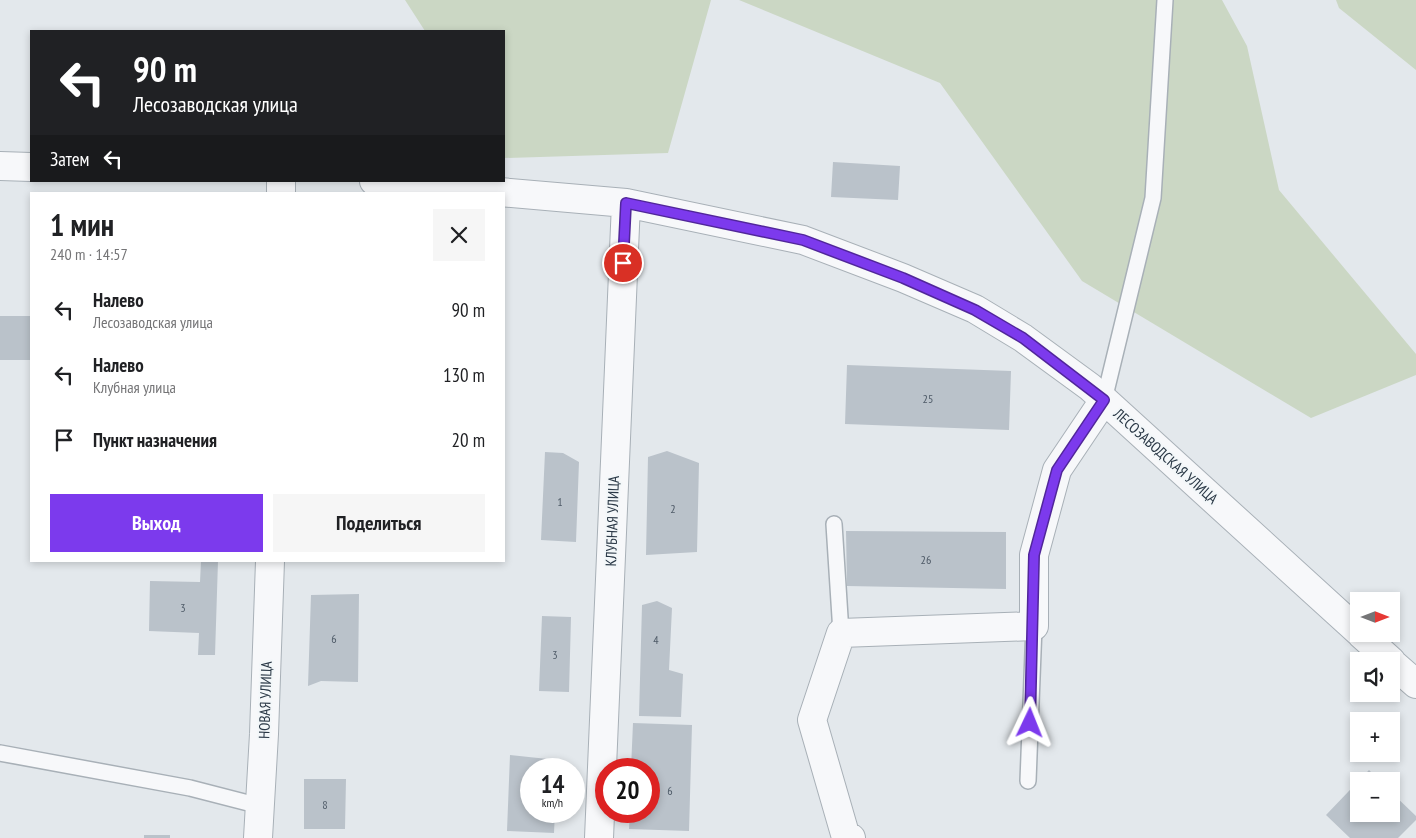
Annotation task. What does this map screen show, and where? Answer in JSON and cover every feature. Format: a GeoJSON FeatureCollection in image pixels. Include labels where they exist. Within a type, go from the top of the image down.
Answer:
{"type":"FeatureCollection","features":[{"type":"Feature","properties":{"kind":"street"},"geometry":{"type":"LineString","coordinates":[[0,166],[30,167]]}},
{"type":"Feature","properties":{"kind":"street","name":"ЛЕСОЗАВОДСКАЯ УЛИЦА"},"geometry":{"type":"LineString","coordinates":[[385,182],[500,192]]}},
{"type":"Feature","properties":{"kind":"street","name":"ЛЕСОЗАВОДСКАЯ УЛИЦА"},"geometry":{"type":"LineString","coordinates":[[505,192],[626,203],[803,240],[903,278],[975,310],[1023,338],[1104,400],[1350,624]]}},
{"type":"Feature","properties":{"kind":"street","name":"КЛУБНАЯ УЛИЦА"},"geometry":{"type":"LineString","coordinates":[[599,838],[626,203]]}},
{"type":"Feature","properties":{"kind":"street"},"geometry":{"type":"LineString","coordinates":[[851,838],[845,834],[812,720],[841,633],[1034,626],[1034,555],[1057,470],[1104,400]]}},
{"type":"Feature","properties":{"kind":"street","name":"НОВАЯ УЛИЦА"},"geometry":{"type":"LineString","coordinates":[[258,838],[270,562]]}},
{"type":"Feature","properties":{"kind":"street","name":"ЛЕСОЗАВОДСКАЯ УЛИЦА"},"geometry":{"type":"LineString","coordinates":[[1370,642],[1380,652]]}},
{"type":"Feature","properties":{"kind":"street","name":"ЛЕСОЗАВОДСКАЯ УЛИЦА"},"geometry":{"type":"LineString","coordinates":[[1400,670],[1416,684]]}},
{"type":"Feature","properties":{"kind":"lane"},"geometry":{"type":"LineString","coordinates":[[1104,400],[1153,198],[1164,0]]}},
{"type":"Feature","properties":{"kind":"lane"},"geometry":{"type":"LineString","coordinates":[[834,524],[841,633]]}},
{"type":"Feature","properties":{"kind":"lane"},"geometry":{"type":"LineString","coordinates":[[1028,781],[1034,626]]}},
{"type":"Feature","properties":{"kind":"lane"},"geometry":{"type":"LineString","coordinates":[[3,756],[190,788],[260,806]]}},
{"type":"Feature","properties":{"kind":"green space"},"geometry":{"type":"Polygon","coordinates":[[[405,0],[711,0],[668,153],[505,158],[505,30],[424,30],[405,0]]]}},
{"type":"Feature","properties":{"kind":"green space"},"geometry":{"type":"Polygon","coordinates":[[[739,0],[1222,0],[1247,46],[1279,190],[1416,354],[1416,375],[1311,418],[1082,281],[940,83],[739,0]]]}},
{"type":"Feature","properties":{"kind":"green space"},"geometry":{"type":"Polygon","coordinates":[[[1336,0],[1416,0],[1416,70],[1339,8],[1336,0]]]}},
{"type":"Feature","properties":{"kind":"building"},"geometry":{"type":"Polygon","coordinates":[[[833,162],[900,166],[898,200],[831,197],[833,162]]]}},
{"type":"Feature","properties":{"kind":"building"},"geometry":{"type":"Polygon","coordinates":[[[0,316],[30,316],[30,360],[0,360],[0,316]]]}},
{"type":"Feature","properties":{"kind":"building"},"geometry":{"type":"Polygon","coordinates":[[[847,365],[1011,371],[1009,430],[845,424],[847,365]]]}},
{"type":"Feature","properties":{"kind":"building"},"geometry":{"type":"Polygon","coordinates":[[[667,451],[699,463],[697,552],[646,555],[648,457],[667,451]]]}},
{"type":"Feature","properties":{"kind":"building"},"geometry":{"type":"Polygon","coordinates":[[[545,452],[563,453],[579,462],[576,542],[541,540],[545,452]]]}},
{"type":"Feature","properties":{"kind":"building"},"geometry":{"type":"Polygon","coordinates":[[[846,531],[1006,532],[1006,589],[847,586],[846,531]]]}},
{"type":"Feature","properties":{"kind":"building"},"geometry":{"type":"Polygon","coordinates":[[[201,562],[218,562],[215,655],[198,655],[199,633],[149,631],[150,581],[200,582],[201,562]]]}},
{"type":"Feature","properties":{"kind":"building"},"geometry":{"type":"Polygon","coordinates":[[[359,594],[358,682],[321,681],[308,686],[311,595],[359,594]]]}},
{"type":"Feature","properties":{"kind":"building"},"geometry":{"type":"Polygon","coordinates":[[[657,601],[672,608],[669,670],[683,674],[681,717],[639,716],[642,605],[657,601]]]}},
{"type":"Feature","properties":{"kind":"building"},"geometry":{"type":"Polygon","coordinates":[[[542,616],[571,617],[569,692],[539,691],[542,616]]]}},
{"type":"Feature","properties":{"kind":"building"},"geometry":{"type":"Polygon","coordinates":[[[633,723],[692,725],[689,831],[629,829],[629,823],[660,823],[660,758],[631,758],[633,723]]]}},
{"type":"Feature","properties":{"kind":"building"},"geometry":{"type":"Polygon","coordinates":[[[510,755],[538,758],[520,758],[520,823],[554,823],[554,833],[507,831],[510,755]]]}},
{"type":"Feature","properties":{"kind":"building"},"geometry":{"type":"Polygon","coordinates":[[[304,779],[346,779],[345,829],[304,829],[304,779]]]}},
{"type":"Feature","properties":{"kind":"building"},"geometry":{"type":"Polygon","coordinates":[[[1350,790],[1350,822],[1400,822],[1400,801],[1416,816],[1416,820],[1398,838],[1350,838],[1326,815],[1350,790]]]}},
{"type":"Feature","properties":{"kind":"building"},"geometry":{"type":"Polygon","coordinates":[[[144,835],[170,835],[170,838],[144,838],[144,835]]]}},
{"type":"Feature","properties":{"kind":"route"},"geometry":{"type":"LineString","coordinates":[[623,263],[626,203],[803,240],[903,278],[975,310],[1023,338],[1104,400],[1057,470],[1034,555],[1034,626],[1030,723]]}}]}
